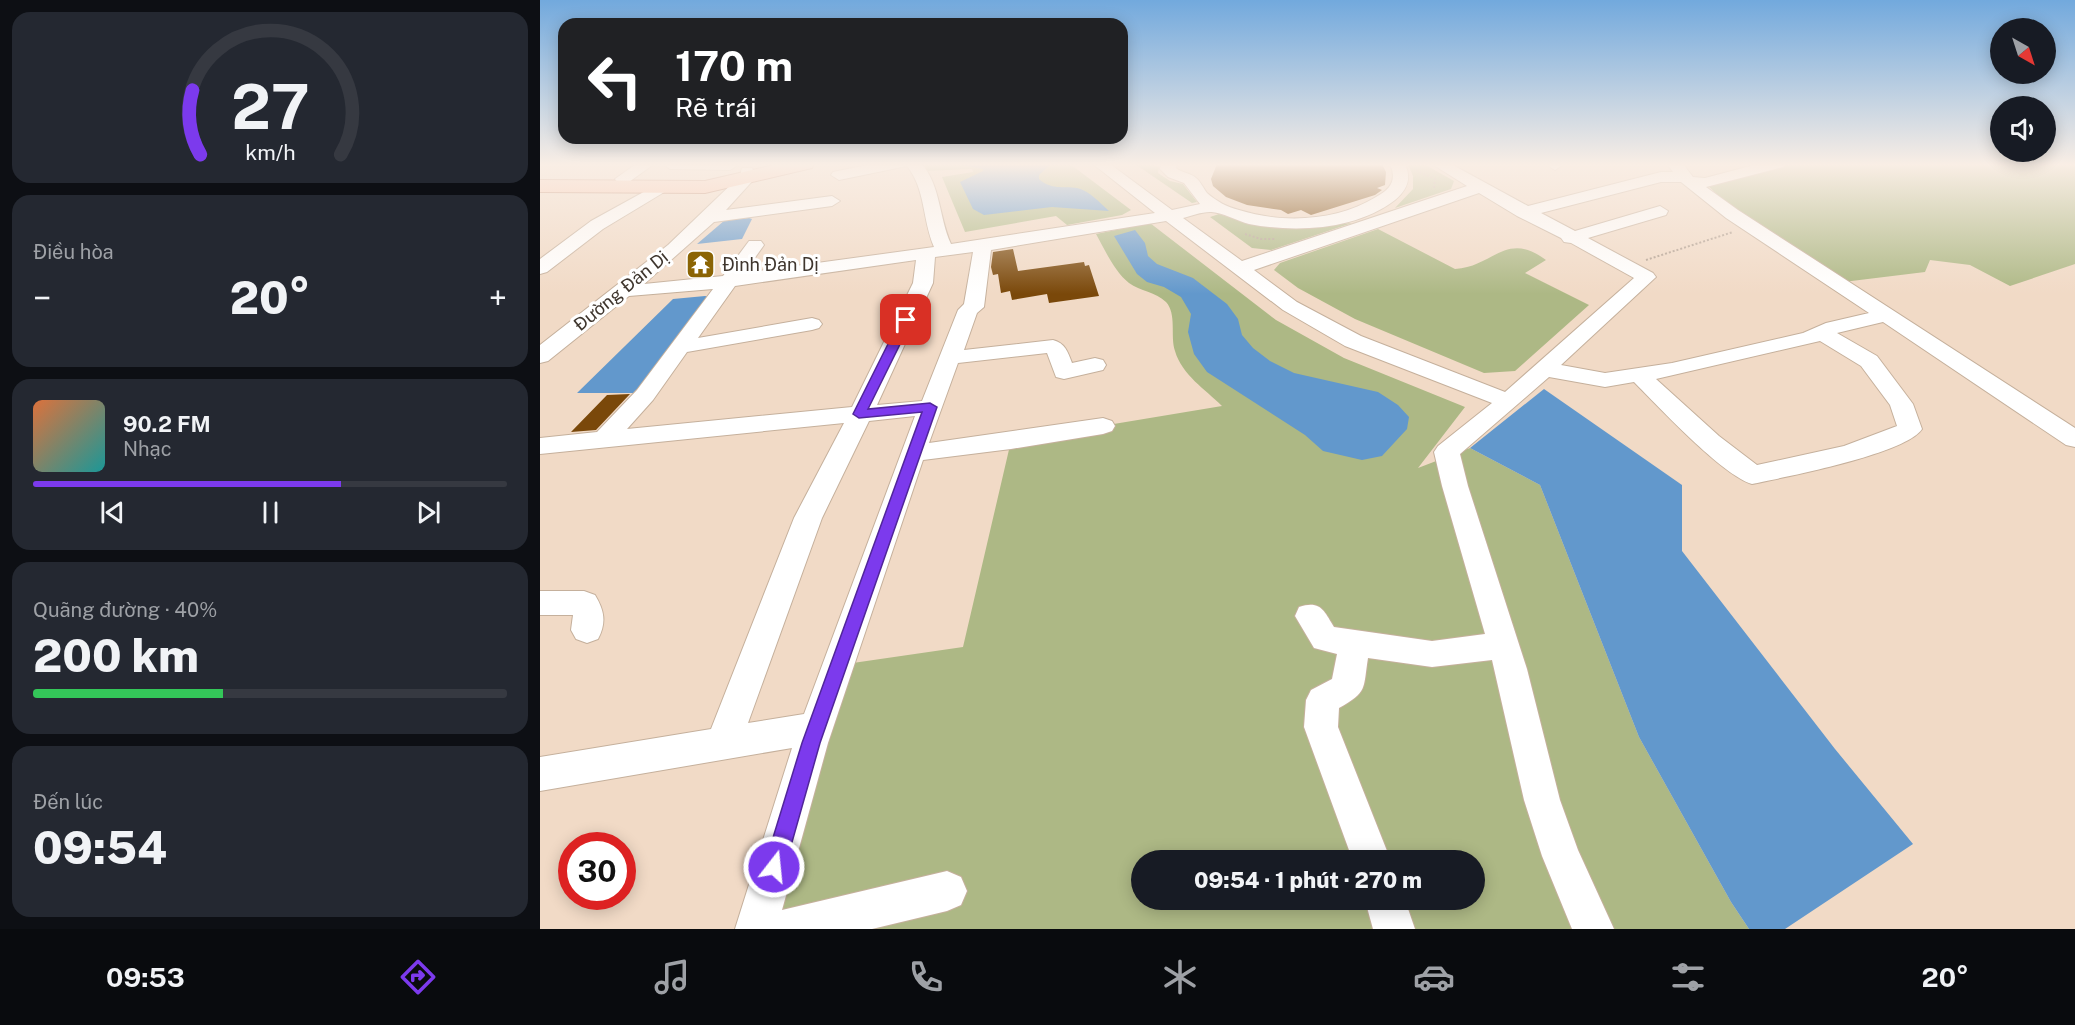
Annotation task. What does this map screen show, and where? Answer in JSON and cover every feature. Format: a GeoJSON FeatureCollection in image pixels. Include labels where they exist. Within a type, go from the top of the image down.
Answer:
{"type":"FeatureCollection","features":[{"type":"Feature","properties":{"kind":"street"},"geometry":{"type":"LineString","coordinates":[[540,268],[597,225],[627,207]]}},
{"type":"Feature","properties":{"kind":"street","name":"Đường Đản Dị"},"geometry":{"type":"LineString","coordinates":[[540,356],[623,291],[710,217],[717,207]]}},
{"type":"Feature","properties":{"kind":"street"},"geometry":{"type":"LineString","coordinates":[[710,217],[784,207]]}},
{"type":"Feature","properties":{"kind":"street"},"geometry":{"type":"LineString","coordinates":[[723,744],[808,518],[923,283],[935,252],[937,233],[931,207]]}},
{"type":"Feature","properties":{"kind":"street"},"geometry":{"type":"LineString","coordinates":[[1158,207],[1290,306],[1353,341],[1509,401]]}},
{"type":"Feature","properties":{"kind":"street"},"geometry":{"type":"LineString","coordinates":[[623,291],[724,282],[935,252],[1170,216],[1208,207]]}},
{"type":"Feature","properties":{"kind":"street"},"geometry":{"type":"LineString","coordinates":[[1218,207],[1249,218],[1279,222],[1326,221],[1371,207]]}},
{"type":"Feature","properties":{"kind":"street"},"geometry":{"type":"LineString","coordinates":[[1241,268],[1420,207]]}},
{"type":"Feature","properties":{"kind":"street"},"geometry":{"type":"LineString","coordinates":[[1514,207],[1646,277],[1509,401],[1447,452],[1503,645],[1542,801],[1586,928]]}},
{"type":"Feature","properties":{"kind":"street"},"geometry":{"type":"LineString","coordinates":[[1523,213],[1545,207]]}},
{"type":"Feature","properties":{"kind":"street"},"geometry":{"type":"LineString","coordinates":[[1726,207],[1751,227],[1884,316],[2075,439]]}},
{"type":"Feature","properties":{"kind":"street"},"geometry":{"type":"LineString","coordinates":[[1570,238],[1660,211]]}},
{"type":"Feature","properties":{"kind":"street"},"geometry":{"type":"LineString","coordinates":[[1361,212],[1379,221]]}},
{"type":"Feature","properties":{"kind":"street"},"geometry":{"type":"LineString","coordinates":[[604,439],[645,395],[681,347],[724,282],[755,245]]}},
{"type":"Feature","properties":{"kind":"street"},"geometry":{"type":"LineString","coordinates":[[756,929],[816,728],[930,407],[969,310],[974,307],[983,245]]}},
{"type":"Feature","properties":{"kind":"street"},"geometry":{"type":"LineString","coordinates":[[1544,369],[1605,380],[1672,370],[1810,338],[1833,327],[1884,316]]}},
{"type":"Feature","properties":{"kind":"street"},"geometry":{"type":"LineString","coordinates":[[681,347],[812,324]]}},
{"type":"Feature","properties":{"kind":"street"},"geometry":{"type":"LineString","coordinates":[[1639,375],[1710,442],[1752,475],[1807,464],[1880,444],[1910,429],[1901,404],[1869,362],[1821,333]]}},
{"type":"Feature","properties":{"kind":"street"},"geometry":{"type":"LineString","coordinates":[[949,358],[1053,346],[1064,372],[1095,365]]}},
{"type":"Feature","properties":{"kind":"street"},"geometry":{"type":"LineString","coordinates":[[540,446],[930,407]]}},
{"type":"Feature","properties":{"kind":"street"},"geometry":{"type":"LineString","coordinates":[[913,453],[1011,441],[1103,426]]}},
{"type":"Feature","properties":{"kind":"street"},"geometry":{"type":"LineString","coordinates":[[540,603],[584,603],[589,612],[587,630]]}},
{"type":"Feature","properties":{"kind":"street"},"geometry":{"type":"LineString","coordinates":[[1310,616],[1325,639],[1354,644],[1432,654],[1503,645]]}},
{"type":"Feature","properties":{"kind":"street"},"geometry":{"type":"LineString","coordinates":[[1354,644],[1347,687],[1323,700],[1321,727],[1367,850]]}},
{"type":"Feature","properties":{"kind":"street"},"geometry":{"type":"LineString","coordinates":[[540,774],[816,728]]}},
{"type":"Feature","properties":{"kind":"street"},"geometry":{"type":"LineString","coordinates":[[785,929],[946,891]]}},
{"type":"Feature","properties":{"kind":"street"},"geometry":{"type":"LineString","coordinates":[[1388,910],[1394,929]]}},
{"type":"Feature","properties":{"kind":"path"},"geometry":{"type":"LineString","coordinates":[[1625,267],[1751,227]]}},
{"type":"Feature","properties":{"kind":"green space"},"geometry":{"type":"Polygon","coordinates":[[[955,207],[1127,207],[1131,210],[1122,215],[1067,225],[1056,216],[965,232],[955,207]]]}},
{"type":"Feature","properties":{"kind":"green space"},"geometry":{"type":"Polygon","coordinates":[[[1730,207],[2075,207],[2075,264],[2010,286],[1970,265],[1930,260],[1925,272],[1835,283],[1751,227],[1730,207]]]}},
{"type":"Feature","properties":{"kind":"green space"},"geometry":{"type":"Polygon","coordinates":[[[1219,214],[1269,225],[1318,226],[1352,223],[1271,250],[1252,248],[1210,217],[1219,214]]]}},
{"type":"Feature","properties":{"kind":"green space"},"geometry":{"type":"Polygon","coordinates":[[[1150,223],[1276,320],[1344,358],[1465,407],[1418,468],[1470,448],[1540,485],[1639,737],[1731,902],[1749,929],[756,929],[839,665],[963,647],[1011,441],[1222,406],[1188,374],[1178,360],[1171,313],[1166,302],[1129,283],[1110,260],[1096,234],[1150,223]]]}},
{"type":"Feature","properties":{"kind":"green space"},"geometry":{"type":"Polygon","coordinates":[[[1378,229],[1455,269],[1480,263],[1510,249],[1520,248],[1532,252],[1546,260],[1525,273],[1589,305],[1515,371],[1484,373],[1355,319],[1298,288],[1274,270],[1280,263],[1378,229]]]}},
{"type":"Feature","properties":{"kind":"water"},"geometry":{"type":"Polygon","coordinates":[[[972,207],[1049,207],[984,215],[972,207]]]}},
{"type":"Feature","properties":{"kind":"water"},"geometry":{"type":"Polygon","coordinates":[[[1057,207],[1105,207],[1109,211],[1057,207]]]}},
{"type":"Feature","properties":{"kind":"water"},"geometry":{"type":"Polygon","coordinates":[[[752,219],[742,239],[697,244],[725,220],[752,219]]]}},
{"type":"Feature","properties":{"kind":"water"},"geometry":{"type":"Polygon","coordinates":[[[1135,230],[1145,243],[1148,256],[1157,264],[1193,278],[1227,304],[1238,319],[1242,335],[1253,348],[1270,361],[1294,373],[1378,392],[1398,405],[1409,417],[1407,429],[1382,456],[1362,460],[1323,451],[1305,435],[1207,372],[1194,354],[1188,332],[1191,314],[1181,297],[1164,287],[1147,282],[1137,274],[1114,236],[1135,230]]]}},
{"type":"Feature","properties":{"kind":"water"},"geometry":{"type":"Polygon","coordinates":[[[710,297],[638,393],[577,393],[673,299],[710,297]]]}},
{"type":"Feature","properties":{"kind":"water"},"geometry":{"type":"Polygon","coordinates":[[[1544,389],[1682,485],[1682,551],[1835,749],[1913,844],[1785,929],[1749,929],[1731,902],[1639,737],[1540,485],[1470,448],[1544,389]]]}},
{"type":"Feature","properties":{"kind":"building"},"geometry":{"type":"Polygon","coordinates":[[[1263,207],[1335,207],[1311,215],[1301,210],[1288,214],[1281,210],[1263,207]]]}},
{"type":"Feature","properties":{"kind":"building"},"geometry":{"type":"Polygon","coordinates":[[[1013,249],[1018,271],[1084,262],[1085,266],[1089,265],[1099,296],[1049,303],[1047,294],[1012,300],[1010,291],[1001,293],[998,274],[993,275],[991,267],[993,252],[1013,249]]]}},
{"type":"Feature","properties":{"kind":"building"},"geometry":{"type":"Polygon","coordinates":[[[630,394],[596,430],[571,432],[607,395],[630,394]]]}},
{"type":"Feature","properties":{"kind":"place","name":"Đình Đản Dị"},"geometry":{"type":"Point","coordinates":[701,265]}},
{"type":"Feature","properties":{"kind":"route"},"geometry":{"type":"LineString","coordinates":[[774,867],[811,743],[930,407],[859,414],[906,320]]}}]}
